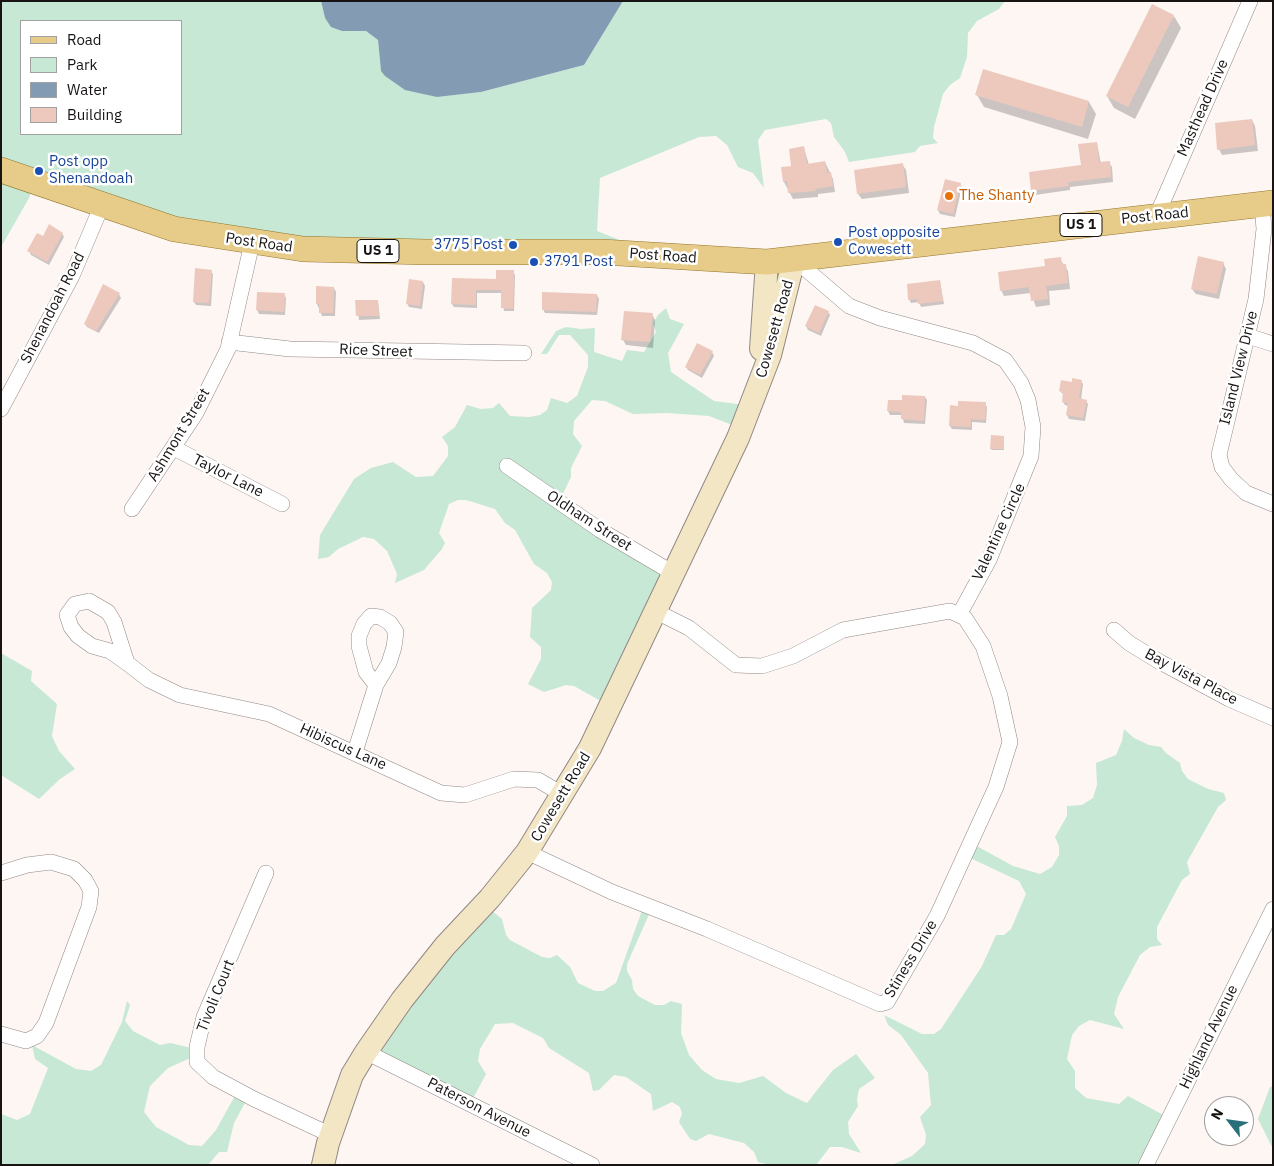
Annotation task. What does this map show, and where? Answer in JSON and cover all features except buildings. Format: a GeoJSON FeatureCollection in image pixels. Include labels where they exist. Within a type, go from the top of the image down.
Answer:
{"type":"FeatureCollection","features":[{"type":"Feature","properties":{"kind":"main road","name":"Post Road"},"geometry":{"type":"LineString","coordinates":[[1,170],[174,229],[252,243],[303,249],[427,252],[602,252],[766,262],[1157,215],[1267,204]]}},
{"type":"Feature","properties":{"kind":"main road","name":"Cowesett Road"},"geometry":{"type":"LineString","coordinates":[[323,1165],[331,1135],[352,1075],[366,1052],[402,1000],[445,946],[490,898],[527,852],[590,748],[738,438],[770,355],[794,259]]}},
{"type":"Feature","properties":{"kind":"main road","name":"Cowesett Road"},"geometry":{"type":"LineString","coordinates":[[754,398],[763,332],[766,262]]}},
{"type":"Feature","properties":{"kind":"street","name":"Masthead Drive"},"geometry":{"type":"LineString","coordinates":[[1157,215],[1250,1]]}},
{"type":"Feature","properties":{"kind":"street","name":"Island View Drive"},"geometry":{"type":"LineString","coordinates":[[1267,204],[1262,258],[1248,336],[1232,393],[1219,455],[1222,467],[1230,479],[1246,493],[1273,504]]}},
{"type":"Feature","properties":{"kind":"street","name":"Shenandoah Road"},"geometry":{"type":"LineString","coordinates":[[1,409],[72,276],[102,205]]}},
{"type":"Feature","properties":{"kind":"street","name":"Ashmont Street"},"geometry":{"type":"LineString","coordinates":[[132,509],[196,413],[229,342],[252,243]]}},
{"type":"Feature","properties":{"kind":"street","name":"Valentine Circle"},"geometry":{"type":"LineString","coordinates":[[794,259],[849,306],[880,318],[973,344],[1005,360],[1021,383],[1028,400],[1033,426],[1031,456],[988,560],[959,615]]}},
{"type":"Feature","properties":{"kind":"street"},"geometry":{"type":"LineString","coordinates":[[1248,336],[1273,344]]}},
{"type":"Feature","properties":{"kind":"street","name":"Rice Street"},"geometry":{"type":"LineString","coordinates":[[229,342],[290,349],[524,353]]}},
{"type":"Feature","properties":{"kind":"street","name":"Taylor Lane"},"geometry":{"type":"LineString","coordinates":[[174,448],[282,504]]}},
{"type":"Feature","properties":{"kind":"street","name":"Oldham Street"},"geometry":{"type":"LineString","coordinates":[[507,466],[600,530],[673,573]]}},
{"type":"Feature","properties":{"kind":"street"},"geometry":{"type":"LineString","coordinates":[[655,610],[689,628],[736,665],[762,666],[793,656],[843,630],[950,611],[959,615]]}},
{"type":"Feature","properties":{"kind":"street","name":"Stiness Drive"},"geometry":{"type":"LineString","coordinates":[[527,852],[612,892],[707,929],[862,997],[880,1004],[887,1002],[937,916],[975,836],[996,787],[1010,742],[1000,696],[983,646],[965,618],[959,615]]}},
{"type":"Feature","properties":{"kind":"street","name":"Bay Vista Place"},"geometry":{"type":"LineString","coordinates":[[1114,630],[1129,643],[1160,662],[1229,699],[1273,718]]}},
{"type":"Feature","properties":{"kind":"street","name":"Hibiscus Lane"},"geometry":{"type":"LineString","coordinates":[[127,663],[149,680],[180,695],[269,714],[356,752],[441,793],[465,795],[514,779],[538,780],[562,794]]}},
{"type":"Feature","properties":{"kind":"street"},"geometry":{"type":"LineString","coordinates":[[356,752],[376,685]]}},
{"type":"Feature","properties":{"kind":"street"},"geometry":{"type":"LineString","coordinates":[[1,873],[27,865],[52,862],[74,869],[85,880],[92,891],[89,907],[46,1023],[37,1036],[26,1041],[1,1034]]}},
{"type":"Feature","properties":{"kind":"street","name":"Tivoli Court"},"geometry":{"type":"LineString","coordinates":[[266,873],[204,1017],[196,1047],[198,1062],[213,1077],[331,1135]]}},
{"type":"Feature","properties":{"kind":"street","name":"Highland Avenue"},"geometry":{"type":"LineString","coordinates":[[1146,1165],[1273,909]]}},
{"type":"Feature","properties":{"kind":"street","name":"Paterson Avenue"},"geometry":{"type":"LineString","coordinates":[[366,1052],[592,1165]]}},
{"type":"Feature","properties":{"kind":"green space"},"geometry":{"type":"Polygon","coordinates":[[[1,1],[321,1],[325,18],[342,31],[366,31],[378,40],[381,70],[437,97],[481,92],[584,65],[623,1],[1005,1],[999,9],[977,21],[968,33],[967,57],[960,78],[950,85],[943,94],[934,127],[933,138],[938,143],[920,146],[915,152],[849,162],[845,152],[834,137],[831,123],[826,119],[765,130],[758,140],[764,188],[753,173],[738,167],[727,145],[716,136],[699,137],[600,178],[597,231],[657,255],[291,246],[34,182],[29,198],[1,247],[1,1]]]}},
{"type":"Feature","properties":{"kind":"green space"},"geometry":{"type":"Polygon","coordinates":[[[666,308],[670,319],[684,324],[668,353],[671,372],[714,401],[745,405],[740,428],[709,416],[667,413],[633,414],[605,401],[592,400],[574,421],[573,434],[582,446],[571,468],[571,477],[559,502],[669,573],[608,705],[574,686],[566,685],[544,692],[528,684],[541,659],[541,647],[530,637],[532,608],[551,590],[552,582],[547,573],[534,564],[515,530],[505,523],[495,509],[466,500],[458,500],[449,504],[439,533],[445,543],[442,549],[424,570],[395,583],[397,574],[387,551],[374,539],[363,537],[338,549],[329,557],[318,559],[320,535],[354,479],[371,468],[393,462],[416,477],[433,476],[448,456],[448,446],[442,437],[455,427],[467,405],[481,409],[493,408],[499,403],[510,416],[529,417],[540,415],[547,410],[551,398],[567,403],[577,396],[588,367],[588,355],[570,335],[559,335],[547,354],[541,354],[556,331],[566,327],[595,328],[594,352],[622,361],[627,350],[644,352],[656,332],[653,323],[666,308]]]}},
{"type":"Feature","properties":{"kind":"green space"},"geometry":{"type":"Polygon","coordinates":[[[1,653],[32,671],[31,681],[57,704],[52,736],[59,751],[75,769],[60,779],[39,799],[1,775],[1,653]]]}},
{"type":"Feature","properties":{"kind":"green space"},"geometry":{"type":"Polygon","coordinates":[[[1124,729],[1134,738],[1149,745],[1161,747],[1180,763],[1182,771],[1188,779],[1208,789],[1224,793],[1226,800],[1218,807],[1187,862],[1190,874],[1182,880],[1157,927],[1157,939],[1162,945],[1150,947],[1140,955],[1118,997],[1114,1014],[1124,1029],[1090,1020],[1079,1026],[1072,1035],[1067,1059],[1075,1071],[1075,1088],[1086,1098],[1119,1104],[1128,1096],[1169,1118],[1145,1165],[892,1165],[912,1156],[925,1144],[926,1135],[920,1117],[931,1105],[928,1073],[901,1035],[888,1025],[884,1015],[922,1034],[934,1034],[941,1029],[982,966],[996,935],[1004,935],[1011,929],[1026,894],[1019,881],[966,856],[973,844],[1013,866],[1040,874],[1052,867],[1059,855],[1059,846],[1055,837],[1067,816],[1067,806],[1082,805],[1093,798],[1097,785],[1096,763],[1116,755],[1122,741],[1124,729]]]}},
{"type":"Feature","properties":{"kind":"green space"},"geometry":{"type":"Polygon","coordinates":[[[485,905],[502,919],[506,935],[510,940],[542,957],[550,958],[557,955],[570,967],[578,983],[595,991],[603,991],[616,983],[644,905],[651,910],[627,964],[627,971],[632,980],[633,989],[638,996],[655,1005],[664,1005],[671,1001],[682,1004],[681,1033],[689,1055],[702,1070],[716,1079],[739,1083],[763,1076],[786,1093],[807,1103],[833,1070],[856,1054],[875,1078],[859,1089],[858,1106],[848,1122],[849,1134],[861,1153],[842,1147],[830,1147],[816,1165],[770,1165],[758,1162],[754,1152],[744,1143],[709,1134],[696,1141],[690,1139],[679,1122],[682,1114],[680,1107],[672,1102],[653,1111],[651,1094],[626,1077],[614,1075],[599,1090],[593,1091],[589,1073],[549,1048],[543,1038],[513,1023],[495,1024],[480,1049],[478,1061],[486,1074],[470,1104],[367,1047],[485,905]]]}},
{"type":"Feature","properties":{"kind":"green space"},"geometry":{"type":"Polygon","coordinates":[[[127,1001],[130,1005],[125,1021],[133,1031],[160,1045],[170,1043],[196,1049],[195,1056],[168,1068],[150,1086],[144,1112],[156,1127],[189,1145],[202,1146],[216,1130],[237,1092],[247,1099],[234,1123],[227,1152],[219,1152],[208,1165],[1,1165],[1,1114],[17,1120],[30,1114],[48,1068],[35,1059],[32,1045],[76,1069],[91,1071],[101,1065],[122,1022],[127,1001]]]}},
{"type":"Feature","properties":{"kind":"green space"},"geometry":{"type":"Polygon","coordinates":[[[1273,1086],[1273,1149],[1258,1119],[1270,1087],[1273,1086]]]}},
{"type":"Feature","properties":{"kind":"water"},"geometry":{"type":"Polygon","coordinates":[[[321,1],[623,1],[584,65],[481,92],[437,97],[405,90],[385,76],[381,71],[378,40],[366,31],[342,31],[331,27],[325,18],[321,1]]]}},
{"type":"Feature","properties":{"kind":"place","name":"Post opp Shenandoah"},"geometry":{"type":"Point","coordinates":[39,171]}},
{"type":"Feature","properties":{"kind":"place","name":"The Shanty"},"geometry":{"type":"Point","coordinates":[949,196]}},
{"type":"Feature","properties":{"kind":"place","name":"Post opposite Cowesett"},"geometry":{"type":"Point","coordinates":[838,242]}},
{"type":"Feature","properties":{"kind":"place","name":"3775 Post"},"geometry":{"type":"Point","coordinates":[513,245]}},
{"type":"Feature","properties":{"kind":"place","name":"3791 Post"},"geometry":{"type":"Point","coordinates":[534,262]}}]}
